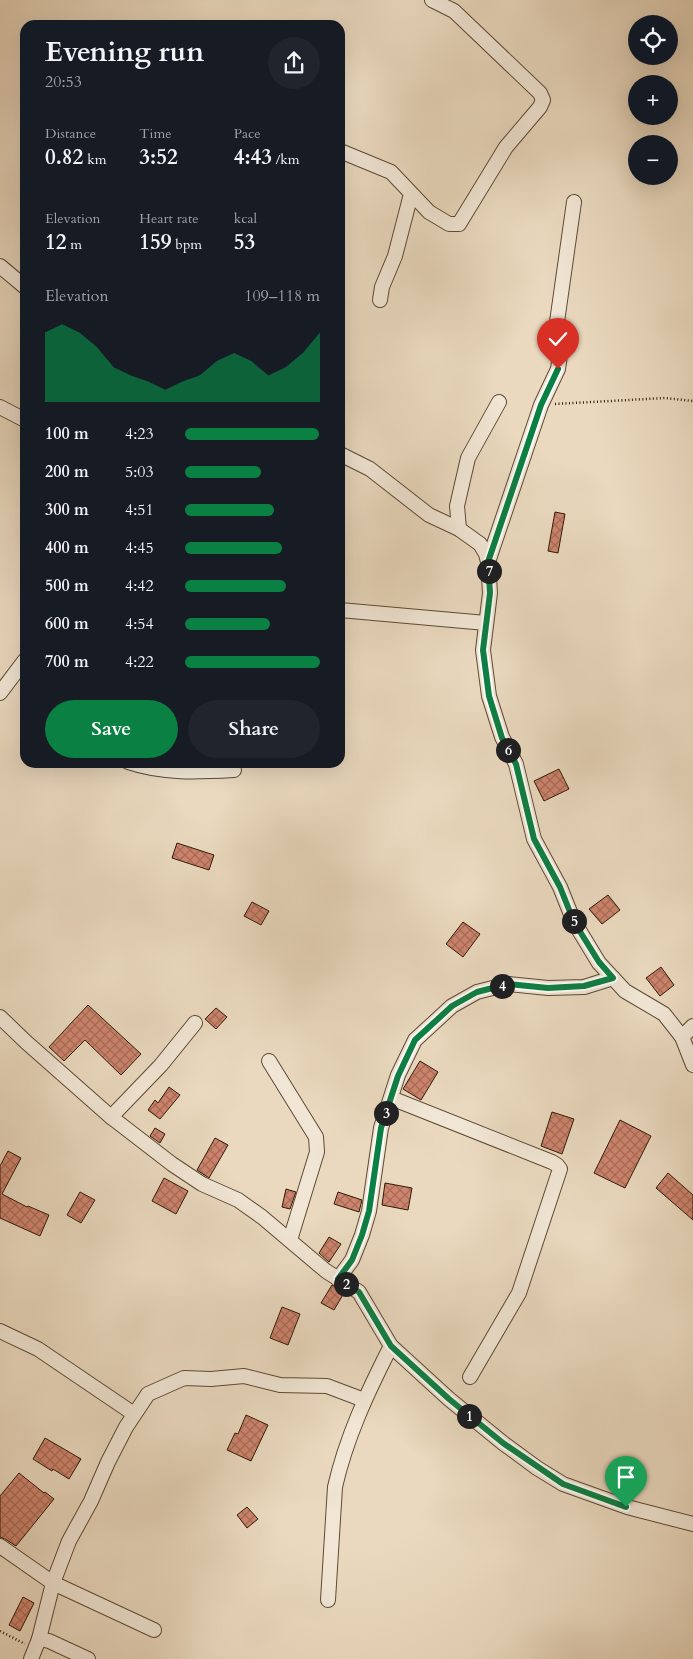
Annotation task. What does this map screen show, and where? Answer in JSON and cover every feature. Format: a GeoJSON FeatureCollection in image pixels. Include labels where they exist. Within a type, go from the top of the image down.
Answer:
{"type":"FeatureCollection","features":[{"type":"Feature","properties":{"kind":"street"},"geometry":{"type":"LineString","coordinates":[[345,153],[391,172],[429,212],[449,224],[459,224],[506,147],[540,107],[543,100],[540,94],[454,11],[432,0]]}},
{"type":"Feature","properties":{"kind":"street"},"geometry":{"type":"LineString","coordinates":[[380,300],[382,286],[395,256],[411,194]]}},
{"type":"Feature","properties":{"kind":"street"},"geometry":{"type":"LineString","coordinates":[[488,562],[541,405],[558,369],[560,344],[557,322],[574,202]]}},
{"type":"Feature","properties":{"kind":"street"},"geometry":{"type":"LineString","coordinates":[[0,266],[20,283]]}},
{"type":"Feature","properties":{"kind":"street"},"geometry":{"type":"LineString","coordinates":[[459,529],[457,506],[468,458],[499,402]]}},
{"type":"Feature","properties":{"kind":"street"},"geometry":{"type":"LineString","coordinates":[[0,407],[20,417]]}},
{"type":"Feature","properties":{"kind":"street"},"geometry":{"type":"LineString","coordinates":[[345,456],[370,469],[429,516],[459,529],[480,544],[486,554],[490,593],[483,650],[489,696],[502,738],[516,764],[534,839],[560,887],[574,922],[599,962],[626,991],[664,1014],[682,1037],[693,1065]]}},
{"type":"Feature","properties":{"kind":"street"},"geometry":{"type":"LineString","coordinates":[[345,610],[486,623]]}},
{"type":"Feature","properties":{"kind":"street"},"geometry":{"type":"LineString","coordinates":[[0,693],[20,667]]}},
{"type":"Feature","properties":{"kind":"street"},"geometry":{"type":"LineString","coordinates":[[148,768],[171,772],[234,770]]}},
{"type":"Feature","properties":{"kind":"street"},"geometry":{"type":"LineString","coordinates":[[338,1279],[352,1260],[362,1235],[369,1211],[381,1128],[398,1076],[415,1040],[452,1006],[477,992],[508,984],[548,988],[584,986],[613,978]]}},
{"type":"Feature","properties":{"kind":"street"},"geometry":{"type":"LineString","coordinates":[[0,1017],[111,1117],[202,1184],[238,1200],[262,1217],[326,1271],[359,1292],[391,1346],[484,1429],[530,1463],[563,1484],[626,1507],[693,1524]]}},
{"type":"Feature","properties":{"kind":"street"},"geometry":{"type":"LineString","coordinates":[[111,1117],[161,1065],[195,1023]]}},
{"type":"Feature","properties":{"kind":"street"},"geometry":{"type":"LineString","coordinates":[[682,1037],[693,1026]]}},
{"type":"Feature","properties":{"kind":"street"},"geometry":{"type":"LineString","coordinates":[[269,1061],[316,1137],[317,1152],[290,1240]]}},
{"type":"Feature","properties":{"kind":"street"},"geometry":{"type":"LineString","coordinates":[[391,1098],[558,1164],[560,1169],[519,1293],[470,1378]]}},
{"type":"Feature","properties":{"kind":"street"},"geometry":{"type":"LineString","coordinates":[[0,1331],[38,1349],[134,1414]]}},
{"type":"Feature","properties":{"kind":"street"},"geometry":{"type":"LineString","coordinates":[[328,1600],[335,1487],[364,1400],[391,1346]]}},
{"type":"Feature","properties":{"kind":"street"},"geometry":{"type":"LineString","coordinates":[[35,1649],[53,1583],[69,1541],[91,1501],[112,1453],[134,1414],[148,1394],[184,1378],[244,1376],[280,1385],[327,1386],[364,1400]]}},
{"type":"Feature","properties":{"kind":"street"},"geometry":{"type":"LineString","coordinates":[[0,1546],[53,1583],[154,1630]]}},
{"type":"Feature","properties":{"kind":"street"},"geometry":{"type":"LineString","coordinates":[[35,1649],[49,1641],[88,1659]]}},
{"type":"Feature","properties":{"kind":"path"},"geometry":{"type":"LineString","coordinates":[[541,405],[665,398],[693,401]]}},
{"type":"Feature","properties":{"kind":"path"},"geometry":{"type":"LineString","coordinates":[[0,1631],[35,1649]]}},
{"type":"Feature","properties":{"kind":"building"},"geometry":{"type":"Polygon","coordinates":[[[555,512],[565,514],[558,553],[548,551],[555,512]]]}},
{"type":"Feature","properties":{"kind":"building"},"geometry":{"type":"Polygon","coordinates":[[[559,769],[569,789],[544,801],[534,781],[559,769]]]}},
{"type":"Feature","properties":{"kind":"building"},"geometry":{"type":"Polygon","coordinates":[[[177,843],[214,855],[209,870],[172,858],[177,843]]]}},
{"type":"Feature","properties":{"kind":"building"},"geometry":{"type":"Polygon","coordinates":[[[608,895],[620,910],[602,924],[589,909],[608,895]]]}},
{"type":"Feature","properties":{"kind":"building"},"geometry":{"type":"Polygon","coordinates":[[[252,902],[269,911],[261,925],[244,916],[252,902]]]}},
{"type":"Feature","properties":{"kind":"building"},"geometry":{"type":"Polygon","coordinates":[[[463,922],[480,934],[463,957],[446,944],[463,922]]]}},
{"type":"Feature","properties":{"kind":"building"},"geometry":{"type":"Polygon","coordinates":[[[661,967],[674,985],[660,996],[646,978],[661,967]]]}},
{"type":"Feature","properties":{"kind":"building"},"geometry":{"type":"Polygon","coordinates":[[[88,1005],[141,1054],[121,1075],[85,1040],[64,1061],[49,1047],[88,1005]]]}},
{"type":"Feature","properties":{"kind":"building"},"geometry":{"type":"Polygon","coordinates":[[[216,1008],[227,1017],[216,1029],[205,1019],[216,1008]]]}},
{"type":"Feature","properties":{"kind":"building"},"geometry":{"type":"Polygon","coordinates":[[[420,1061],[438,1072],[421,1100],[403,1089],[420,1061]]]}},
{"type":"Feature","properties":{"kind":"building"},"geometry":{"type":"Polygon","coordinates":[[[169,1087],[180,1095],[160,1119],[148,1110],[155,1100],[158,1103],[169,1087]]]}},
{"type":"Feature","properties":{"kind":"building"},"geometry":{"type":"Polygon","coordinates":[[[552,1112],[574,1119],[562,1154],[541,1146],[552,1112]]]}},
{"type":"Feature","properties":{"kind":"building"},"geometry":{"type":"Polygon","coordinates":[[[620,1120],[651,1136],[625,1188],[594,1173],[620,1120]]]}},
{"type":"Feature","properties":{"kind":"building"},"geometry":{"type":"Polygon","coordinates":[[[155,1128],[165,1134],[160,1143],[150,1136],[155,1128]]]}},
{"type":"Feature","properties":{"kind":"building"},"geometry":{"type":"Polygon","coordinates":[[[215,1138],[228,1145],[209,1178],[197,1170],[215,1138]]]}},
{"type":"Feature","properties":{"kind":"building"},"geometry":{"type":"Polygon","coordinates":[[[8,1151],[21,1158],[2,1194],[27,1207],[49,1215],[40,1236],[0,1218],[0,1166],[8,1151]]]}},
{"type":"Feature","properties":{"kind":"building"},"geometry":{"type":"Polygon","coordinates":[[[668,1173],[693,1195],[693,1220],[656,1188],[668,1173]]]}},
{"type":"Feature","properties":{"kind":"building"},"geometry":{"type":"Polygon","coordinates":[[[164,1178],[188,1191],[176,1214],[152,1201],[164,1178]]]}},
{"type":"Feature","properties":{"kind":"building"},"geometry":{"type":"Polygon","coordinates":[[[385,1183],[412,1188],[408,1210],[382,1205],[385,1183]]]}},
{"type":"Feature","properties":{"kind":"building"},"geometry":{"type":"Polygon","coordinates":[[[286,1189],[296,1192],[290,1209],[282,1207],[286,1189]]]}},
{"type":"Feature","properties":{"kind":"building"},"geometry":{"type":"Polygon","coordinates":[[[80,1192],[95,1200],[81,1223],[67,1215],[80,1192]]]}},
{"type":"Feature","properties":{"kind":"building"},"geometry":{"type":"Polygon","coordinates":[[[338,1192],[362,1200],[359,1212],[334,1204],[338,1192]]]}},
{"type":"Feature","properties":{"kind":"building"},"geometry":{"type":"Polygon","coordinates":[[[329,1237],[341,1244],[329,1262],[319,1253],[329,1237]]]}},
{"type":"Feature","properties":{"kind":"building"},"geometry":{"type":"Polygon","coordinates":[[[332,1285],[344,1293],[334,1310],[321,1303],[332,1285]]]}},
{"type":"Feature","properties":{"kind":"building"},"geometry":{"type":"Polygon","coordinates":[[[282,1307],[300,1314],[288,1345],[270,1338],[282,1307]]]}},
{"type":"Feature","properties":{"kind":"building"},"geometry":{"type":"Polygon","coordinates":[[[246,1415],[268,1425],[251,1461],[227,1450],[235,1433],[238,1434],[246,1415]]]}},
{"type":"Feature","properties":{"kind":"building"},"geometry":{"type":"Polygon","coordinates":[[[45,1438],[81,1459],[69,1479],[33,1459],[45,1438]]]}},
{"type":"Feature","properties":{"kind":"building"},"geometry":{"type":"Polygon","coordinates":[[[19,1473],[54,1499],[16,1546],[0,1537],[0,1496],[19,1473]]]}},
{"type":"Feature","properties":{"kind":"building"},"geometry":{"type":"Polygon","coordinates":[[[247,1507],[258,1519],[247,1528],[237,1515],[247,1507]]]}},
{"type":"Feature","properties":{"kind":"building"},"geometry":{"type":"Polygon","coordinates":[[[23,1597],[34,1603],[20,1631],[9,1625],[23,1597]]]}},
{"type":"Feature","properties":{"kind":"route"},"geometry":{"type":"LineString","coordinates":[[558,369],[541,405],[488,562],[490,593],[483,650],[489,696],[502,738],[516,764],[534,839],[560,887],[574,922],[599,962],[613,978],[584,986],[548,988],[508,984],[477,992],[452,1006],[415,1040],[398,1076],[381,1128],[369,1211],[362,1235],[352,1260],[338,1279],[359,1292],[391,1346],[478,1424],[563,1484],[626,1507]]}}]}
